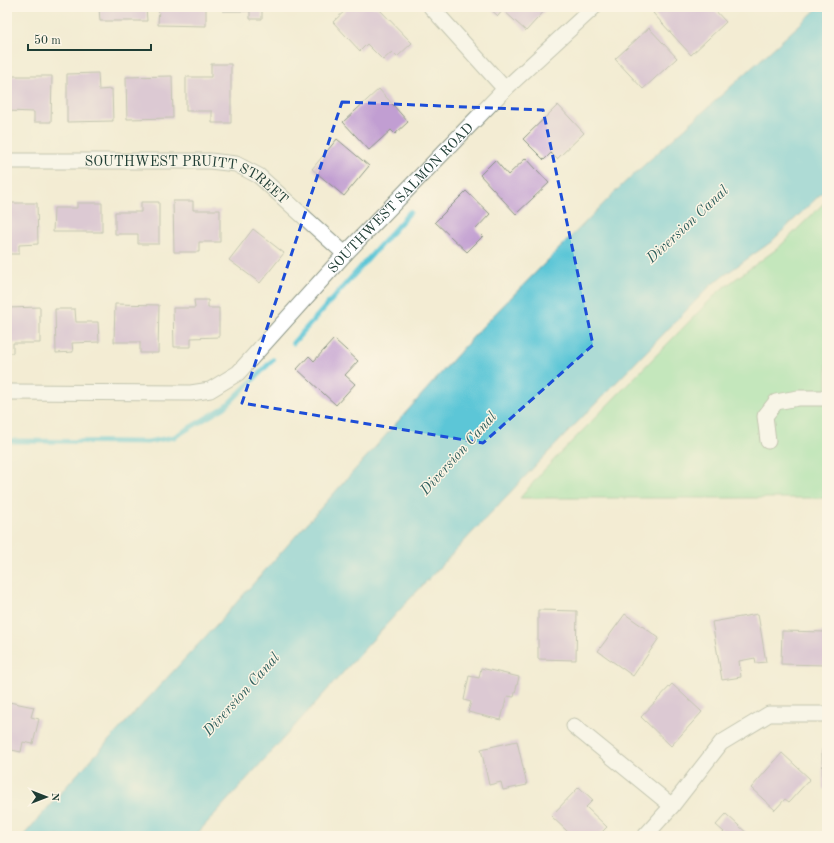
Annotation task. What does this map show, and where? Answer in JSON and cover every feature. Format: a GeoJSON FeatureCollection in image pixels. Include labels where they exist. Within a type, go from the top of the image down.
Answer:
{"type":"FeatureCollection","features":[{"type":"Feature","properties":{"kind":"street"},"geometry":{"type":"LineString","coordinates":[[431,7],[505,90]]}},
{"type":"Feature","properties":{"kind":"street","name":"SOUTHWEST SALMON ROAD"},"geometry":{"type":"LineString","coordinates":[[7,392],[191,393],[210,390],[238,374],[345,254],[505,90],[594,7]]}},
{"type":"Feature","properties":{"kind":"street","name":"SOUTHWEST PRUITT STREET"},"geometry":{"type":"LineString","coordinates":[[7,161],[210,161],[236,164],[259,176],[345,254]]}},
{"type":"Feature","properties":{"kind":"street"},"geometry":{"type":"LineString","coordinates":[[768,441],[765,416],[776,402],[798,398],[827,398]]}},
{"type":"Feature","properties":{"kind":"street"},"geometry":{"type":"LineString","coordinates":[[645,836],[672,806],[722,743],[769,714],[827,714]]}},
{"type":"Feature","properties":{"kind":"street"},"geometry":{"type":"LineString","coordinates":[[574,726],[672,806]]}},
{"type":"Feature","properties":{"kind":"highlighted area"},"geometry":{"type":"Polygon","coordinates":[[[342,102],[543,110],[593,345],[483,443],[242,403],[342,102]]]}},
{"type":"Feature","properties":{"kind":"green space"},"geometry":{"type":"Polygon","coordinates":[[[827,200],[827,498],[520,498],[543,471],[719,291],[778,248],[827,200]]]}},
{"type":"Feature","properties":{"kind":"water","name":"Diversion Canal"},"geometry":{"type":"Polygon","coordinates":[[[819,7],[827,7],[827,188],[771,242],[712,284],[536,465],[406,603],[195,836],[23,836],[72,780],[219,622],[484,325],[622,185],[819,7]]]}},
{"type":"Feature","properties":{"kind":"building"},"geometry":{"type":"Polygon","coordinates":[[[99,7],[146,7],[147,21],[100,21],[99,7]]]}},
{"type":"Feature","properties":{"kind":"building"},"geometry":{"type":"Polygon","coordinates":[[[159,7],[206,7],[206,26],[158,25],[159,7]]]}},
{"type":"Feature","properties":{"kind":"building"},"geometry":{"type":"Polygon","coordinates":[[[223,7],[262,7],[262,19],[250,19],[250,11],[223,11],[223,7]]]}},
{"type":"Feature","properties":{"kind":"building"},"geometry":{"type":"Polygon","coordinates":[[[349,7],[377,7],[412,43],[397,57],[392,52],[383,60],[367,44],[360,51],[333,22],[349,7]]]}},
{"type":"Feature","properties":{"kind":"building"},"geometry":{"type":"Polygon","coordinates":[[[488,7],[548,7],[526,31],[503,10],[498,16],[488,7]]]}},
{"type":"Feature","properties":{"kind":"building"},"geometry":{"type":"Polygon","coordinates":[[[659,7],[712,7],[726,22],[691,55],[653,13],[659,7]]]}},
{"type":"Feature","properties":{"kind":"building"},"geometry":{"type":"Polygon","coordinates":[[[649,28],[677,58],[643,89],[615,59],[649,28]]]}},
{"type":"Feature","properties":{"kind":"building"},"geometry":{"type":"Polygon","coordinates":[[[211,64],[231,64],[231,123],[212,123],[212,111],[186,111],[186,77],[211,77],[211,64]]]}},
{"type":"Feature","properties":{"kind":"building"},"geometry":{"type":"Polygon","coordinates":[[[98,73],[99,90],[112,89],[113,121],[67,122],[67,74],[98,73]]]}},
{"type":"Feature","properties":{"kind":"building"},"geometry":{"type":"Polygon","coordinates":[[[8,76],[52,76],[51,122],[34,122],[34,112],[8,111],[8,76]]]}},
{"type":"Feature","properties":{"kind":"building"},"geometry":{"type":"Polygon","coordinates":[[[172,76],[173,118],[127,119],[126,77],[172,76]]]}},
{"type":"Feature","properties":{"kind":"building"},"geometry":{"type":"Polygon","coordinates":[[[379,89],[408,122],[395,134],[391,130],[369,150],[343,122],[379,89]]]}},
{"type":"Feature","properties":{"kind":"building"},"geometry":{"type":"Polygon","coordinates":[[[558,105],[584,133],[557,159],[551,153],[544,160],[523,139],[558,105]]]}},
{"type":"Feature","properties":{"kind":"building"},"geometry":{"type":"Polygon","coordinates":[[[337,139],[369,166],[344,196],[312,169],[337,139]]]}},
{"type":"Feature","properties":{"kind":"building"},"geometry":{"type":"Polygon","coordinates":[[[526,158],[549,183],[516,214],[480,175],[495,160],[508,175],[526,158]]]}},
{"type":"Feature","properties":{"kind":"building"},"geometry":{"type":"Polygon","coordinates":[[[466,191],[490,214],[476,229],[483,236],[467,252],[435,222],[466,191]]]}},
{"type":"Feature","properties":{"kind":"building"},"geometry":{"type":"Polygon","coordinates":[[[173,201],[193,201],[193,210],[220,210],[220,242],[199,242],[199,252],[174,252],[173,201]]]}},
{"type":"Feature","properties":{"kind":"building"},"geometry":{"type":"Polygon","coordinates":[[[141,202],[159,202],[159,244],[138,244],[138,234],[115,234],[115,212],[141,212],[141,202]]]}},
{"type":"Feature","properties":{"kind":"building"},"geometry":{"type":"Polygon","coordinates":[[[7,203],[37,203],[38,244],[19,245],[19,254],[7,254],[7,203]]]}},
{"type":"Feature","properties":{"kind":"building"},"geometry":{"type":"Polygon","coordinates":[[[77,203],[102,203],[102,232],[53,232],[54,208],[77,208],[77,203]]]}},
{"type":"Feature","properties":{"kind":"building"},"geometry":{"type":"Polygon","coordinates":[[[253,229],[284,253],[260,283],[229,260],[253,229]]]}},
{"type":"Feature","properties":{"kind":"building"},"geometry":{"type":"Polygon","coordinates":[[[194,300],[208,300],[208,308],[219,308],[219,337],[191,338],[191,347],[174,347],[173,308],[195,308],[194,300]]]}},
{"type":"Feature","properties":{"kind":"building"},"geometry":{"type":"Polygon","coordinates":[[[115,304],[159,305],[158,353],[140,353],[140,342],[114,342],[115,304]]]}},
{"type":"Feature","properties":{"kind":"building"},"geometry":{"type":"Polygon","coordinates":[[[40,307],[40,343],[13,343],[13,353],[7,353],[7,308],[40,307]]]}},
{"type":"Feature","properties":{"kind":"building"},"geometry":{"type":"Polygon","coordinates":[[[55,309],[75,309],[76,322],[98,322],[99,342],[72,343],[73,352],[56,353],[55,309]]]}},
{"type":"Feature","properties":{"kind":"building"},"geometry":{"type":"Polygon","coordinates":[[[334,339],[358,361],[345,375],[355,384],[336,405],[297,369],[309,356],[314,361],[334,339]]]}},
{"type":"Feature","properties":{"kind":"building"},"geometry":{"type":"Polygon","coordinates":[[[538,610],[577,611],[576,660],[538,659],[538,610]]]}},
{"type":"Feature","properties":{"kind":"building"},"geometry":{"type":"Polygon","coordinates":[[[625,614],[659,638],[633,676],[598,651],[625,614]]]}},
{"type":"Feature","properties":{"kind":"building"},"geometry":{"type":"Polygon","coordinates":[[[758,614],[766,662],[756,663],[755,658],[739,661],[741,677],[722,680],[712,622],[758,614]]]}},
{"type":"Feature","properties":{"kind":"building"},"geometry":{"type":"Polygon","coordinates":[[[782,631],[827,632],[827,665],[781,664],[782,631]]]}},
{"type":"Feature","properties":{"kind":"building"},"geometry":{"type":"Polygon","coordinates":[[[481,668],[519,677],[514,697],[507,696],[501,720],[468,712],[471,702],[464,700],[469,676],[479,678],[481,668]]]}},
{"type":"Feature","properties":{"kind":"building"},"geometry":{"type":"Polygon","coordinates":[[[672,684],[702,712],[671,746],[641,717],[672,684]]]}},
{"type":"Feature","properties":{"kind":"building"},"geometry":{"type":"Polygon","coordinates":[[[9,702],[34,707],[31,717],[39,719],[33,744],[23,742],[21,752],[7,749],[7,714],[9,702]]]}},
{"type":"Feature","properties":{"kind":"building"},"geometry":{"type":"Polygon","coordinates":[[[517,741],[527,785],[503,790],[501,782],[489,785],[481,749],[517,741]]]}},
{"type":"Feature","properties":{"kind":"building"},"geometry":{"type":"Polygon","coordinates":[[[822,749],[827,749],[827,789],[823,789],[822,749]]]}},
{"type":"Feature","properties":{"kind":"building"},"geometry":{"type":"Polygon","coordinates":[[[782,753],[810,779],[789,802],[785,799],[775,810],[751,788],[782,753]]]}},
{"type":"Feature","properties":{"kind":"building"},"geometry":{"type":"Polygon","coordinates":[[[579,787],[593,800],[586,807],[607,827],[598,836],[564,836],[568,832],[551,816],[579,787]]]}},
{"type":"Feature","properties":{"kind":"building"},"geometry":{"type":"Polygon","coordinates":[[[726,814],[750,836],[720,836],[724,832],[716,825],[726,814]]]}},
{"type":"Feature","properties":{"kind":"waterway"},"geometry":{"type":"LineString","coordinates":[[293,343],[410,212]]}},
{"type":"Feature","properties":{"kind":"waterway"},"geometry":{"type":"LineString","coordinates":[[7,441],[147,442],[174,437],[225,407],[273,360]]}}]}
